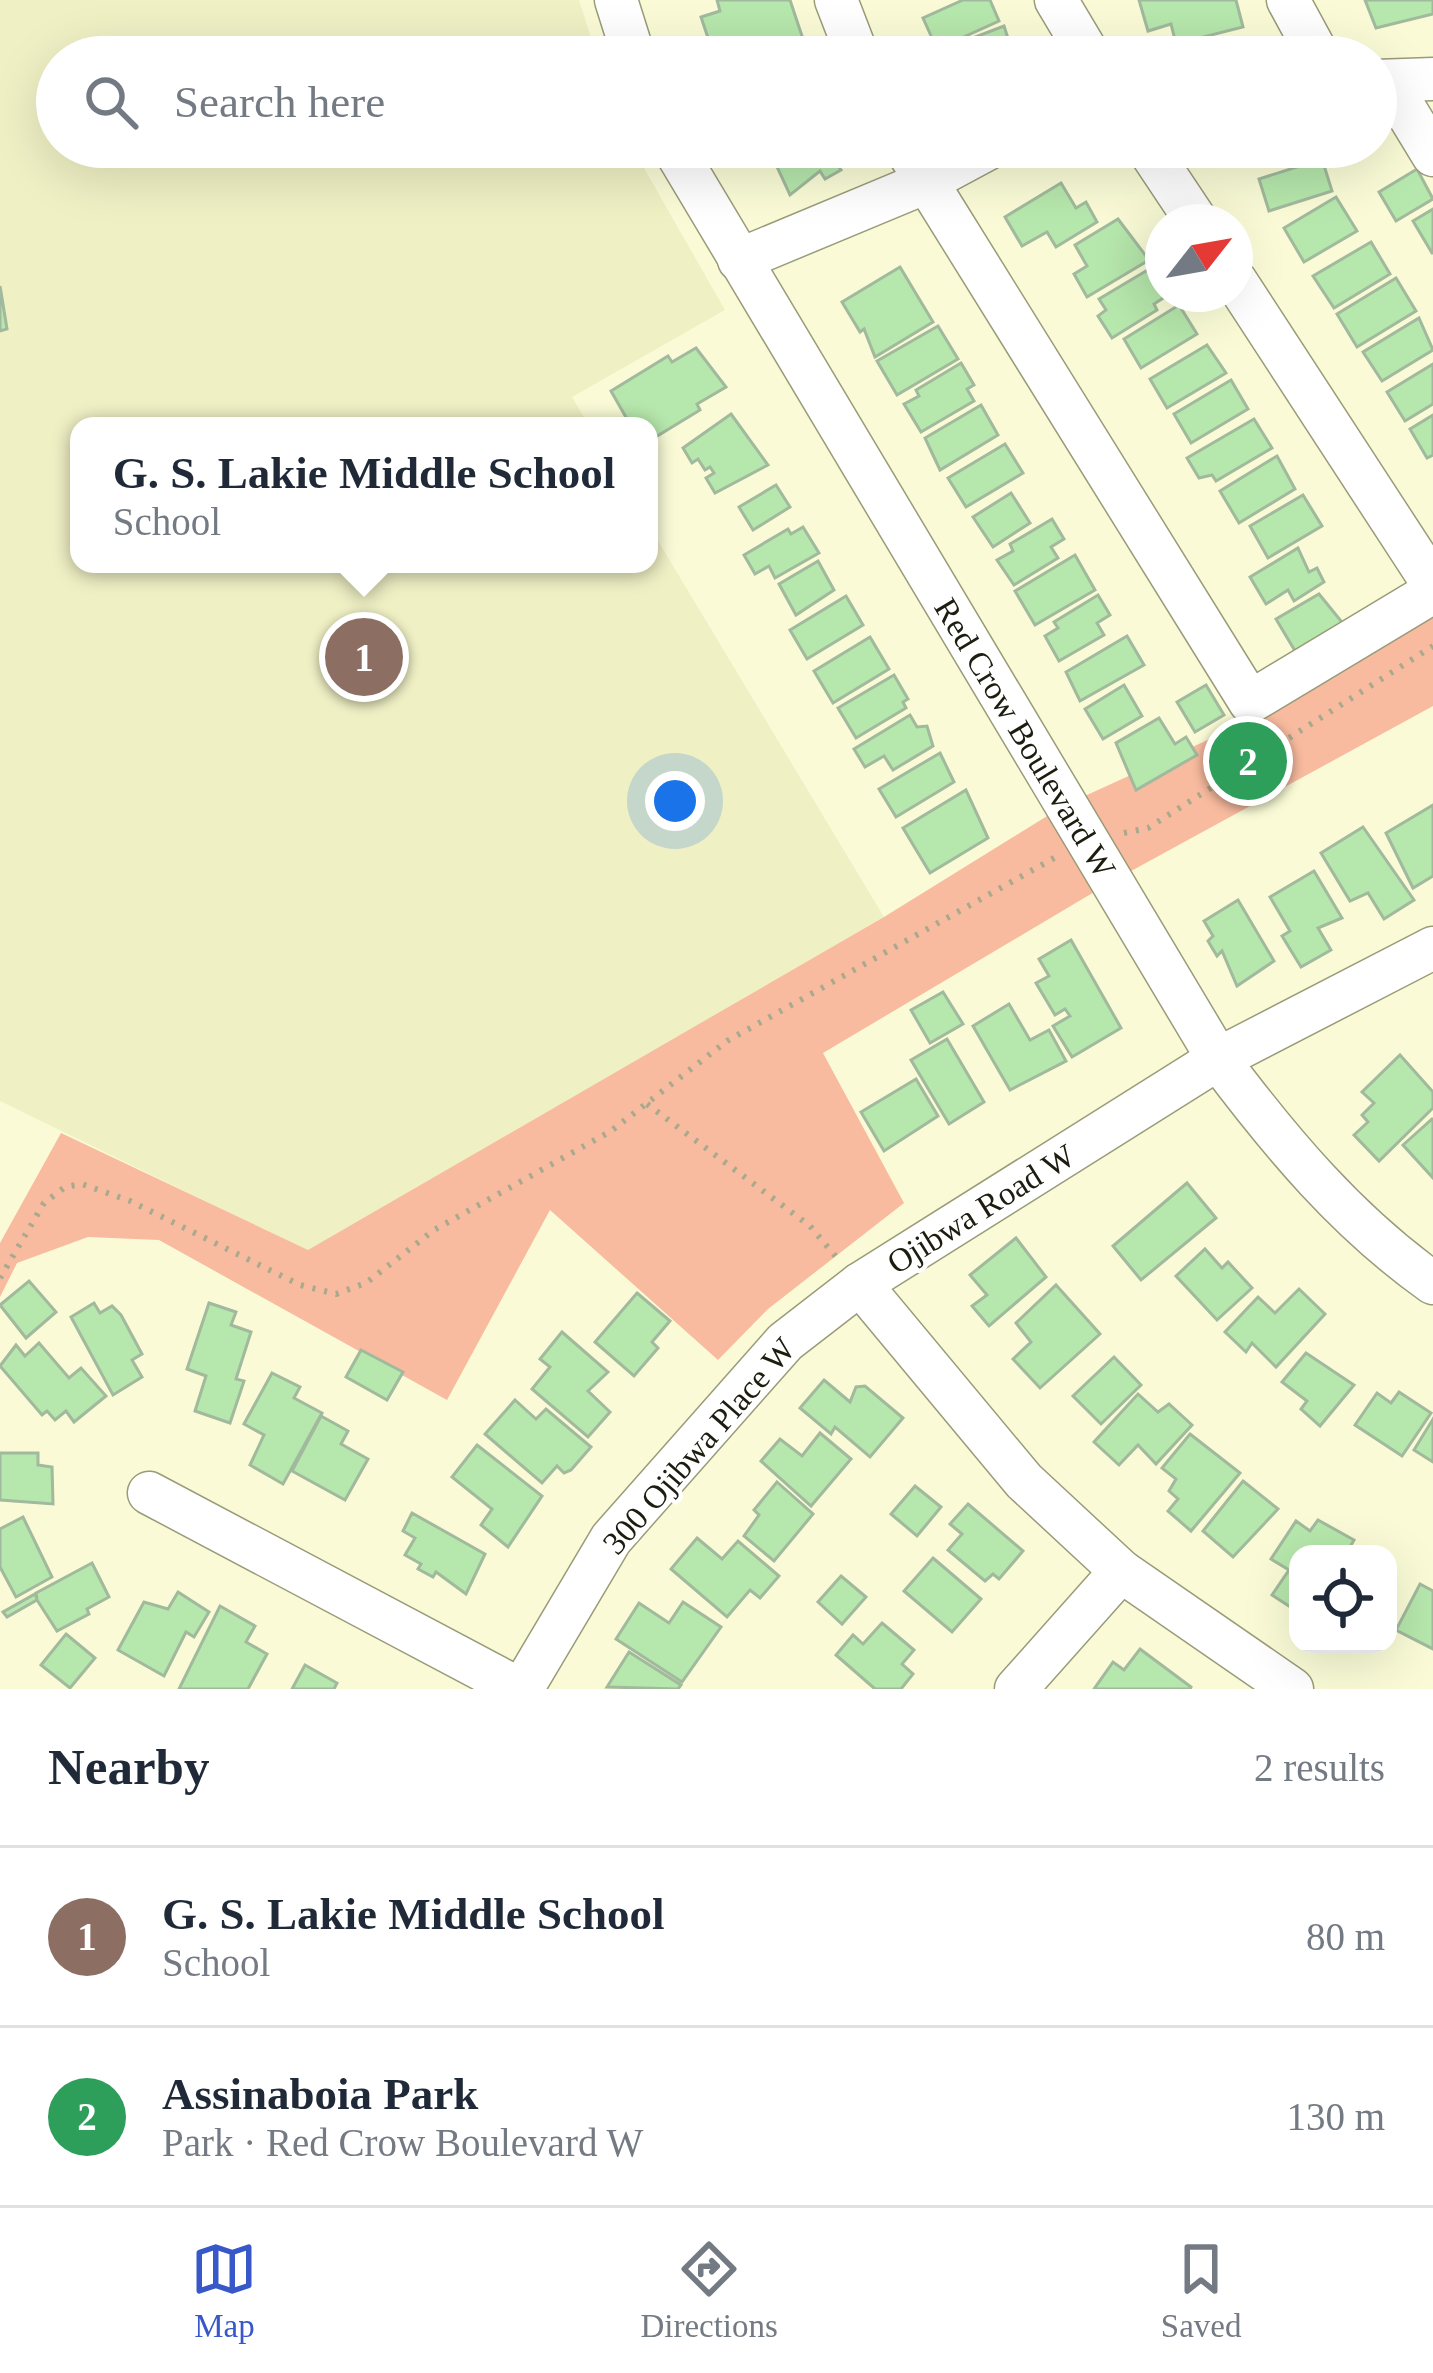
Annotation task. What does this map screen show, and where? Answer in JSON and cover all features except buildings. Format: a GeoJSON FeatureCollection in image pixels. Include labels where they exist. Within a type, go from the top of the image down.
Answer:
{"type":"FeatureCollection","features":[{"type":"Feature","properties":{"kind":"street"},"geometry":{"type":"LineString","coordinates":[[616,0],[627,36]]}},
{"type":"Feature","properties":{"kind":"street"},"geometry":{"type":"LineString","coordinates":[[836,0],[850,36]]}},
{"type":"Feature","properties":{"kind":"street"},"geometry":{"type":"LineString","coordinates":[[1057,0],[1078,36]]}},
{"type":"Feature","properties":{"kind":"street"},"geometry":{"type":"LineString","coordinates":[[1288,0],[1308,36]]}},
{"type":"Feature","properties":{"kind":"street"},"geometry":{"type":"LineString","coordinates":[[1397,80],[1433,79]]}},
{"type":"Feature","properties":{"kind":"street"},"geometry":{"type":"LineString","coordinates":[[1397,103],[1433,155]]}},
{"type":"Feature","properties":{"kind":"street","name":"Red Crow Boulevard W"},"geometry":{"type":"LineString","coordinates":[[686,168],[1218,1059],[1273,1133],[1331,1196],[1385,1249],[1433,1283]]}},
{"type":"Feature","properties":{"kind":"street"},"geometry":{"type":"LineString","coordinates":[[739,260],[909,168]]}},
{"type":"Feature","properties":{"kind":"street"},"geometry":{"type":"LineString","coordinates":[[917,168],[1250,702],[1433,588],[1253,308]]}},
{"type":"Feature","properties":{"kind":"street"},"geometry":{"type":"LineString","coordinates":[[1161,168],[1184,204]]}},
{"type":"Feature","properties":{"kind":"street","name":"Ojibwa Road W"},"geometry":{"type":"LineString","coordinates":[[1292,1689],[1120,1571],[1024,1481],[848,1271],[1218,1059],[1433,948]]}},
{"type":"Feature","properties":{"kind":"street","name":"300 Ojibwa Place W"},"geometry":{"type":"LineString","coordinates":[[149,1492],[521,1689],[610,1539],[848,1271]]}},
{"type":"Feature","properties":{"kind":"street"},"geometry":{"type":"LineString","coordinates":[[1016,1689],[1120,1571]]}},
{"type":"Feature","properties":{"kind":"path"},"geometry":{"type":"LineString","coordinates":[[0,1278],[44,1202],[65,1187],[82,1184],[300,1285],[336,1294],[366,1283],[434,1230],[611,1132],[727,1041],[1088,839],[1148,828],[1433,646]]}},
{"type":"Feature","properties":{"kind":"path"},"geometry":{"type":"LineString","coordinates":[[647,1104],[810,1226],[848,1271]]}},
{"type":"Feature","properties":{"kind":"shaded area"},"geometry":{"type":"Polygon","coordinates":[[[0,0],[579,0],[590,36],[36,36],[36,168],[644,168],[725,310],[572,397],[584,417],[70,417],[70,573],[658,573],[658,541],[884,917],[308,1251],[0,1101],[0,0]]]}},
{"type":"Feature","properties":{"kind":"shaded area"},"geometry":{"type":"Polygon","coordinates":[[[1433,592],[1433,706],[1111,882],[823,1053],[904,1203],[768,1309],[718,1360],[550,1210],[447,1400],[159,1240],[88,1237],[17,1263],[0,1297],[0,1243],[61,1133],[308,1250],[884,917],[1065,805],[1258,717],[1433,592]]]}},
{"type":"Feature","properties":{"kind":"place","name":"G. S. Lakie Middle School"},"geometry":{"type":"Point","coordinates":[364,657]}},
{"type":"Feature","properties":{"kind":"place","name":"Assinaboia Park"},"geometry":{"type":"Point","coordinates":[1248,761]}}]}
